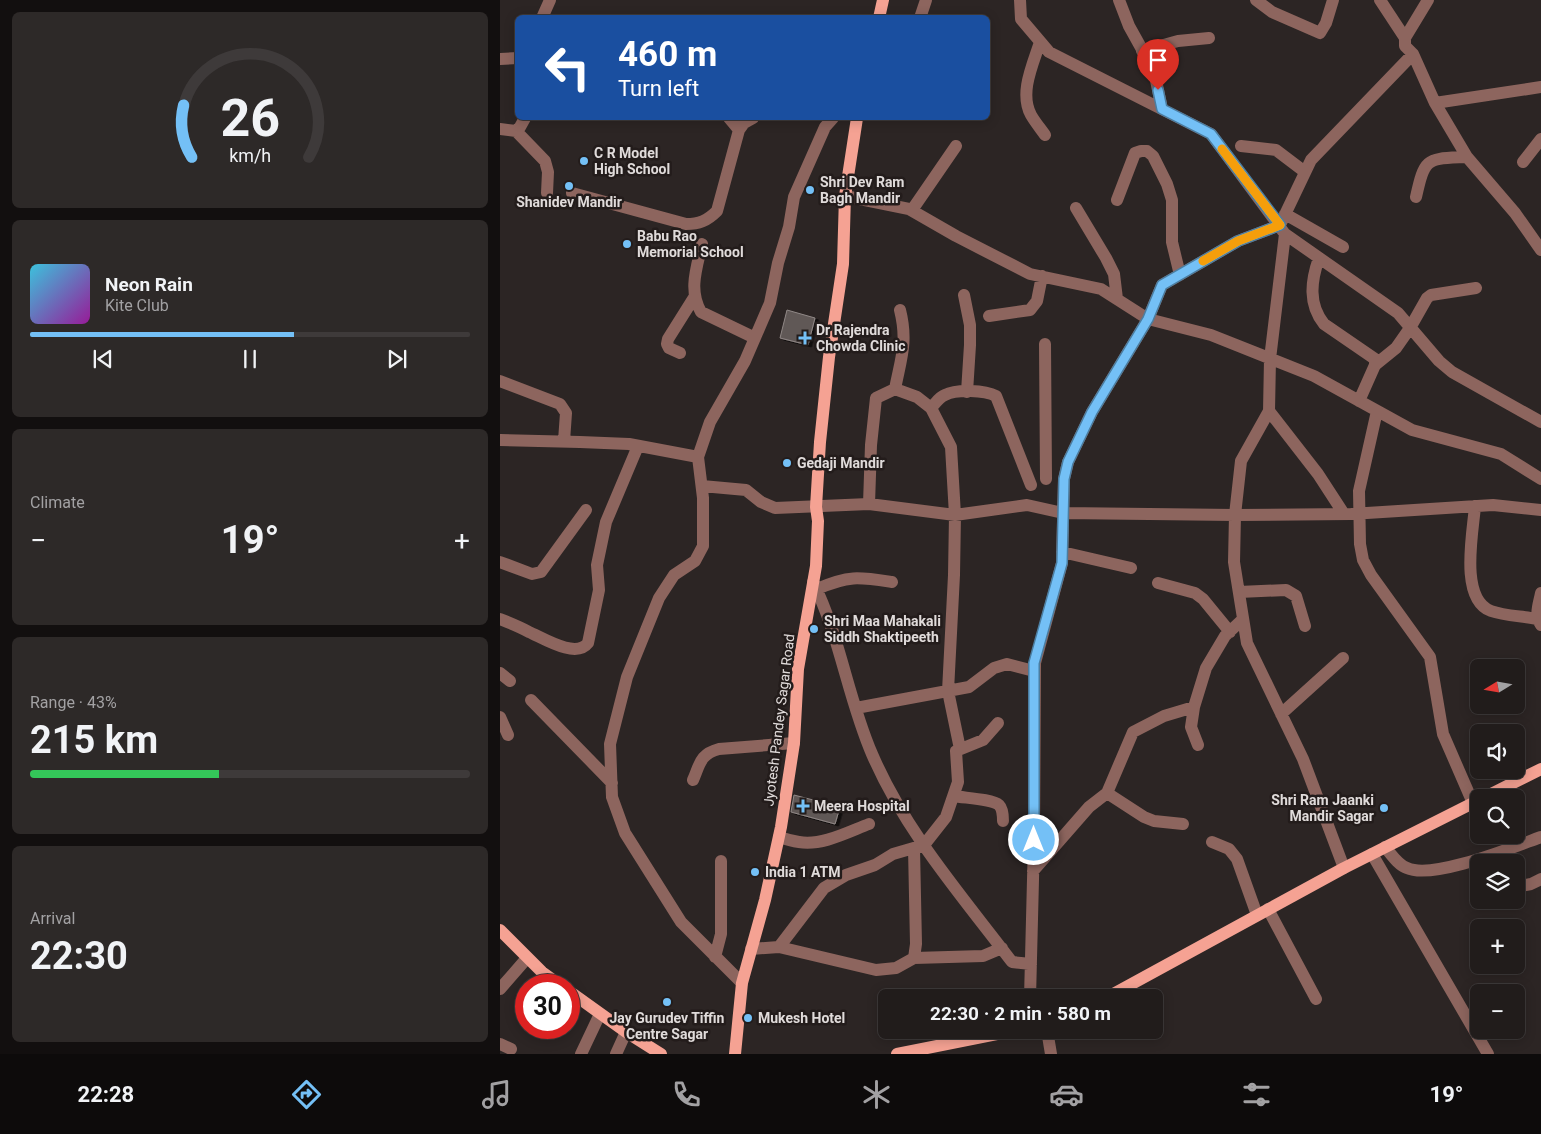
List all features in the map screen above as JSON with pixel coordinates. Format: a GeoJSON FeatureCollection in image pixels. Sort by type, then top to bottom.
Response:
{"type":"FeatureCollection","features":[{"type":"Feature","properties":{"kind":"main road"},"geometry":{"type":"LineString","coordinates":[[879,15],[883,0]]}},
{"type":"Feature","properties":{"kind":"main road","name":"Jyotesh Pandey Sagar Road"},"geometry":{"type":"LineString","coordinates":[[735,1054],[742,983],[779,837],[794,743],[798,669],[815,585],[818,521],[816,507],[823,414],[843,264],[845,196],[857,120]]}},
{"type":"Feature","properties":{"kind":"main road"},"geometry":{"type":"LineString","coordinates":[[1500,789],[1541,769]]}},
{"type":"Feature","properties":{"kind":"main road"},"geometry":{"type":"LineString","coordinates":[[1122,989],[1344,868],[1470,804]]}},
{"type":"Feature","properties":{"kind":"main road"},"geometry":{"type":"LineString","coordinates":[[500,930],[545,974]]}},
{"type":"Feature","properties":{"kind":"main road"},"geometry":{"type":"LineString","coordinates":[[580,999],[661,1054]]}},
{"type":"Feature","properties":{"kind":"main road"},"geometry":{"type":"LineString","coordinates":[[897,1054],[973,1039]]}},
{"type":"Feature","properties":{"kind":"street"},"geometry":{"type":"LineString","coordinates":[[543,15],[550,0]]}},
{"type":"Feature","properties":{"kind":"street"},"geometry":{"type":"LineString","coordinates":[[921,15],[926,0]]}},
{"type":"Feature","properties":{"kind":"street"},"geometry":{"type":"LineString","coordinates":[[1020,0],[1021,19],[1048,52],[1211,134],[1284,224],[1320,258],[1398,313],[1439,361],[1452,372],[1541,422]]}},
{"type":"Feature","properties":{"kind":"street"},"geometry":{"type":"LineString","coordinates":[[1119,0],[1129,26],[1154,71],[1162,109]]}},
{"type":"Feature","properties":{"kind":"street"},"geometry":{"type":"LineString","coordinates":[[1256,0],[1272,12],[1320,32],[1326,23],[1333,0]]}},
{"type":"Feature","properties":{"kind":"street"},"geometry":{"type":"LineString","coordinates":[[1380,0],[1405,38],[1406,46],[1412,54],[1435,103],[1467,157],[1515,213],[1541,250]]}},
{"type":"Feature","properties":{"kind":"street"},"geometry":{"type":"LineString","coordinates":[[1405,38],[1428,0]]}},
{"type":"Feature","properties":{"kind":"street"},"geometry":{"type":"LineString","coordinates":[[1142,51],[1178,42],[1209,38]]}},
{"type":"Feature","properties":{"kind":"street"},"geometry":{"type":"LineString","coordinates":[[1040,42],[1027,84],[1026,98],[1030,114],[1045,135]]}},
{"type":"Feature","properties":{"kind":"street"},"geometry":{"type":"LineString","coordinates":[[1344,868],[1303,759],[1247,643],[1234,562],[1235,515],[1241,461],[1268,411],[1270,359],[1284,224],[1311,160],[1412,54]]}},
{"type":"Feature","properties":{"kind":"street"},"geometry":{"type":"LineString","coordinates":[[500,59],[515,58]]}},
{"type":"Feature","properties":{"kind":"street"},"geometry":{"type":"LineString","coordinates":[[1435,103],[1541,87]]}},
{"type":"Feature","properties":{"kind":"street"},"geometry":{"type":"LineString","coordinates":[[516,131],[524,120]]}},
{"type":"Feature","properties":{"kind":"street"},"geometry":{"type":"LineString","coordinates":[[731,120],[739,130]]}},
{"type":"Feature","properties":{"kind":"street"},"geometry":{"type":"LineString","coordinates":[[572,193],[686,224],[703,222],[717,211],[739,130],[749,120]]}},
{"type":"Feature","properties":{"kind":"street"},"geometry":{"type":"LineString","coordinates":[[742,983],[680,922],[625,833],[612,797],[610,744],[627,677],[659,598],[674,575],[695,561],[703,546],[702,486],[698,457],[710,422],[730,389],[770,303],[778,263],[789,227],[794,198],[825,127],[831,120]]}},
{"type":"Feature","properties":{"kind":"street"},"geometry":{"type":"LineString","coordinates":[[500,129],[516,131],[545,161],[548,172],[547,193]]}},
{"type":"Feature","properties":{"kind":"street"},"geometry":{"type":"LineString","coordinates":[[1523,162],[1541,139]]}},
{"type":"Feature","properties":{"kind":"street"},"geometry":{"type":"LineString","coordinates":[[912,210],[956,146]]}},
{"type":"Feature","properties":{"kind":"street"},"geometry":{"type":"LineString","coordinates":[[1241,146],[1276,150],[1305,172]]}},
{"type":"Feature","properties":{"kind":"street"},"geometry":{"type":"LineString","coordinates":[[1117,200],[1135,153],[1141,150],[1147,151],[1153,156],[1170,192],[1173,219],[1172,242],[1180,274]]}},
{"type":"Feature","properties":{"kind":"street"},"geometry":{"type":"LineString","coordinates":[[1416,197],[1422,172],[1426,165],[1436,158],[1467,157]]}},
{"type":"Feature","properties":{"kind":"street"},"geometry":{"type":"LineString","coordinates":[[845,196],[909,208],[956,236],[1030,274],[1102,288],[1148,319],[1211,335],[1314,376],[1412,430],[1501,454],[1541,479]]}},
{"type":"Feature","properties":{"kind":"street"},"geometry":{"type":"LineString","coordinates":[[1076,208],[1114,274],[1117,298]]}},
{"type":"Feature","properties":{"kind":"street"},"geometry":{"type":"LineString","coordinates":[[1030,989],[1034,663],[1062,563],[1064,479],[1068,462],[1092,412],[1148,319],[1162,285],[1238,241],[1284,224],[1343,247]]}},
{"type":"Feature","properties":{"kind":"street"},"geometry":{"type":"LineString","coordinates":[[702,244],[694,284],[695,296],[701,312],[755,338]]}},
{"type":"Feature","properties":{"kind":"street"},"geometry":{"type":"LineString","coordinates":[[1320,258],[1313,276],[1312,287],[1314,307],[1318,317],[1324,324],[1374,359],[1375,365]]}},
{"type":"Feature","properties":{"kind":"street"},"geometry":{"type":"LineString","coordinates":[[989,316],[1030,310],[1037,301],[1042,276]]}},
{"type":"Feature","properties":{"kind":"street"},"geometry":{"type":"LineString","coordinates":[[1359,401],[1375,365],[1396,348],[1427,298],[1431,295],[1476,288]]}},
{"type":"Feature","properties":{"kind":"street"},"geometry":{"type":"LineString","coordinates":[[964,295],[970,325],[967,392]]}},
{"type":"Feature","properties":{"kind":"street"},"geometry":{"type":"LineString","coordinates":[[680,353],[669,348],[667,344],[668,339],[695,296]]}},
{"type":"Feature","properties":{"kind":"street"},"geometry":{"type":"LineString","coordinates":[[894,389],[905,344],[905,328],[900,310]]}},
{"type":"Feature","properties":{"kind":"street"},"geometry":{"type":"LineString","coordinates":[[1045,344],[1046,479]]}},
{"type":"Feature","properties":{"kind":"street"},"geometry":{"type":"LineString","coordinates":[[500,381],[560,404],[566,413],[564,441]]}},
{"type":"Feature","properties":{"kind":"street"},"geometry":{"type":"LineString","coordinates":[[868,504],[870,445],[876,398],[894,389],[917,397],[931,408],[951,447],[955,515],[948,691],[960,749]]}},
{"type":"Feature","properties":{"kind":"street"},"geometry":{"type":"LineString","coordinates":[[931,408],[943,395],[952,392],[986,392],[996,396],[1031,485],[1027,505]]}},
{"type":"Feature","properties":{"kind":"street"},"geometry":{"type":"LineString","coordinates":[[1268,411],[1318,474],[1344,514]]}},
{"type":"Feature","properties":{"kind":"street"},"geometry":{"type":"LineString","coordinates":[[1377,411],[1359,491],[1360,544],[1363,560],[1371,575],[1430,657],[1443,734],[1472,789]]}},
{"type":"Feature","properties":{"kind":"street"},"geometry":{"type":"LineString","coordinates":[[500,440],[564,441],[638,446],[698,457]]}},
{"type":"Feature","properties":{"kind":"street"},"geometry":{"type":"LineString","coordinates":[[500,619],[562,646],[579,649],[586,646],[599,590],[597,565],[606,522],[638,446]]}},
{"type":"Feature","properties":{"kind":"street"},"geometry":{"type":"LineString","coordinates":[[1031,485],[1038,479],[1064,479]]}},
{"type":"Feature","properties":{"kind":"street"},"geometry":{"type":"LineString","coordinates":[[702,486],[746,490],[761,502],[774,508],[868,504],[955,515],[1027,505],[1063,513],[1235,515],[1344,514],[1493,505],[1541,510]]}},
{"type":"Feature","properties":{"kind":"street"},"geometry":{"type":"LineString","coordinates":[[1475,506],[1470,569],[1474,592],[1480,602],[1492,611],[1539,622],[1537,609],[1541,593]]}},
{"type":"Feature","properties":{"kind":"street"},"geometry":{"type":"LineString","coordinates":[[500,562],[532,574],[541,572],[586,510]]}},
{"type":"Feature","properties":{"kind":"street"},"geometry":{"type":"LineString","coordinates":[[1062,552],[1131,568]]}},
{"type":"Feature","properties":{"kind":"street"},"geometry":{"type":"LineString","coordinates":[[892,582],[864,578],[846,578],[815,585],[822,599],[872,754],[919,847],[1012,962],[1031,964]]}},
{"type":"Feature","properties":{"kind":"street"},"geometry":{"type":"LineString","coordinates":[[1158,582],[1195,593],[1203,599],[1230,632]]}},
{"type":"Feature","properties":{"kind":"street"},"geometry":{"type":"LineString","coordinates":[[1239,592],[1286,590],[1293,593],[1296,596],[1305,626]]}},
{"type":"Feature","properties":{"kind":"street"},"geometry":{"type":"LineString","coordinates":[[1198,745],[1191,727],[1194,708],[1206,668],[1225,636],[1244,619]]}},
{"type":"Feature","properties":{"kind":"street"},"geometry":{"type":"LineString","coordinates":[[1281,714],[1343,658]]}},
{"type":"Feature","properties":{"kind":"street"},"geometry":{"type":"LineString","coordinates":[[856,708],[969,687],[994,668],[1007,664],[1034,670]]}},
{"type":"Feature","properties":{"kind":"street"},"geometry":{"type":"LineString","coordinates":[[531,700],[612,783]]}},
{"type":"Feature","properties":{"kind":"street"},"geometry":{"type":"LineString","coordinates":[[1033,871],[1089,806],[1107,793],[1133,732],[1164,716],[1194,708]]}},
{"type":"Feature","properties":{"kind":"street"},"geometry":{"type":"LineString","coordinates":[[500,717],[508,735]]}},
{"type":"Feature","properties":{"kind":"street"},"geometry":{"type":"LineString","coordinates":[[779,947],[824,888],[846,875],[875,865],[893,854],[919,847],[946,817],[958,782],[956,751],[982,740],[998,722]]}},
{"type":"Feature","properties":{"kind":"street"},"geometry":{"type":"LineString","coordinates":[[693,780],[704,756],[710,752],[719,749],[794,743]]}},
{"type":"Feature","properties":{"kind":"street"},"geometry":{"type":"LineString","coordinates":[[1107,793],[1144,817],[1154,821],[1183,824]]}},
{"type":"Feature","properties":{"kind":"street"},"geometry":{"type":"LineString","coordinates":[[954,796],[992,802],[1001,809],[1004,821]]}},
{"type":"Feature","properties":{"kind":"street"},"geometry":{"type":"LineString","coordinates":[[779,837],[800,843],[816,842],[869,824]]}},
{"type":"Feature","properties":{"kind":"street"},"geometry":{"type":"LineString","coordinates":[[1499,854],[1541,837]]}},
{"type":"Feature","properties":{"kind":"street"},"geometry":{"type":"LineString","coordinates":[[1212,842],[1230,849],[1237,859],[1263,912],[1316,999]]}},
{"type":"Feature","properties":{"kind":"street"},"geometry":{"type":"LineString","coordinates":[[914,958],[919,847]]}},
{"type":"Feature","properties":{"kind":"street"},"geometry":{"type":"LineString","coordinates":[[1385,847],[1401,865],[1408,869],[1440,869],[1470,864]]}},
{"type":"Feature","properties":{"kind":"street"},"geometry":{"type":"LineString","coordinates":[[1372,854],[1488,1054]]}},
{"type":"Feature","properties":{"kind":"street"},"geometry":{"type":"LineString","coordinates":[[716,957],[721,934],[721,861]]}},
{"type":"Feature","properties":{"kind":"street"},"geometry":{"type":"LineString","coordinates":[[1525,885],[1541,879]]}},
{"type":"Feature","properties":{"kind":"street"},"geometry":{"type":"LineString","coordinates":[[751,949],[779,947],[876,970],[896,968],[914,958],[983,956],[1002,948]]}},
{"type":"Feature","properties":{"kind":"street"},"geometry":{"type":"LineString","coordinates":[[500,988],[527,958]]}},
{"type":"Feature","properties":{"kind":"street"},"geometry":{"type":"LineString","coordinates":[[581,1054],[600,1014]]}},
{"type":"Feature","properties":{"kind":"street"},"geometry":{"type":"LineString","coordinates":[[616,1054],[626,1032]]}},
{"type":"Feature","properties":{"kind":"street"},"geometry":{"type":"LineString","coordinates":[[1048,1039],[1051,1054]]}},
{"type":"Feature","properties":{"kind":"building"},"geometry":{"type":"Polygon","coordinates":[[[787,310],[815,318],[808,345],[780,338],[787,310]]]}},
{"type":"Feature","properties":{"kind":"building"},"geometry":{"type":"Polygon","coordinates":[[[794,795],[840,807],[835,824],[791,812],[794,795]]]}},
{"type":"Feature","properties":{"kind":"slow traffic"},"geometry":{"type":"LineString","coordinates":[[1203,261],[1238,241],[1280,225],[1222,149]]}},
{"type":"Feature","properties":{"kind":"place","name":"C R Model High School"},"geometry":{"type":"Point","coordinates":[584,161]}},
{"type":"Feature","properties":{"kind":"place","name":"Shanidev Mandir"},"geometry":{"type":"Point","coordinates":[569,186]}},
{"type":"Feature","properties":{"kind":"place","name":"Shri Dev Ram Bagh Mandir"},"geometry":{"type":"Point","coordinates":[810,190]}},
{"type":"Feature","properties":{"kind":"place","name":"Babu Rao Memorial School"},"geometry":{"type":"Point","coordinates":[627,244]}},
{"type":"Feature","properties":{"kind":"place","name":"Dr Rajendra Chowda Clinic"},"geometry":{"type":"Point","coordinates":[805,338]}},
{"type":"Feature","properties":{"kind":"place","name":"Gedaji Mandir"},"geometry":{"type":"Point","coordinates":[787,463]}},
{"type":"Feature","properties":{"kind":"place","name":"Shri Maa Mahakali Siddh Shaktipeeth"},"geometry":{"type":"Point","coordinates":[814,629]}},
{"type":"Feature","properties":{"kind":"place","name":"Meera Hospital"},"geometry":{"type":"Point","coordinates":[803,806]}},
{"type":"Feature","properties":{"kind":"place","name":"Shri Ram Jaanki Mandir Sagar"},"geometry":{"type":"Point","coordinates":[1384,808]}},
{"type":"Feature","properties":{"kind":"place","name":"India 1 ATM"},"geometry":{"type":"Point","coordinates":[755,872]}},
{"type":"Feature","properties":{"kind":"place","name":"Jay Gurudev Tiffin Centre Sagar"},"geometry":{"type":"Point","coordinates":[667,1002]}},
{"type":"Feature","properties":{"kind":"place","name":"Mukesh Hotel"},"geometry":{"type":"Point","coordinates":[748,1018]}},
{"type":"Feature","properties":{"kind":"route"},"geometry":{"type":"LineString","coordinates":[[1034,840],[1034,663],[1062,563],[1064,479],[1068,462],[1092,412],[1148,319],[1162,285],[1238,241],[1280,225],[1211,134],[1162,109],[1158,90]]}}]}
